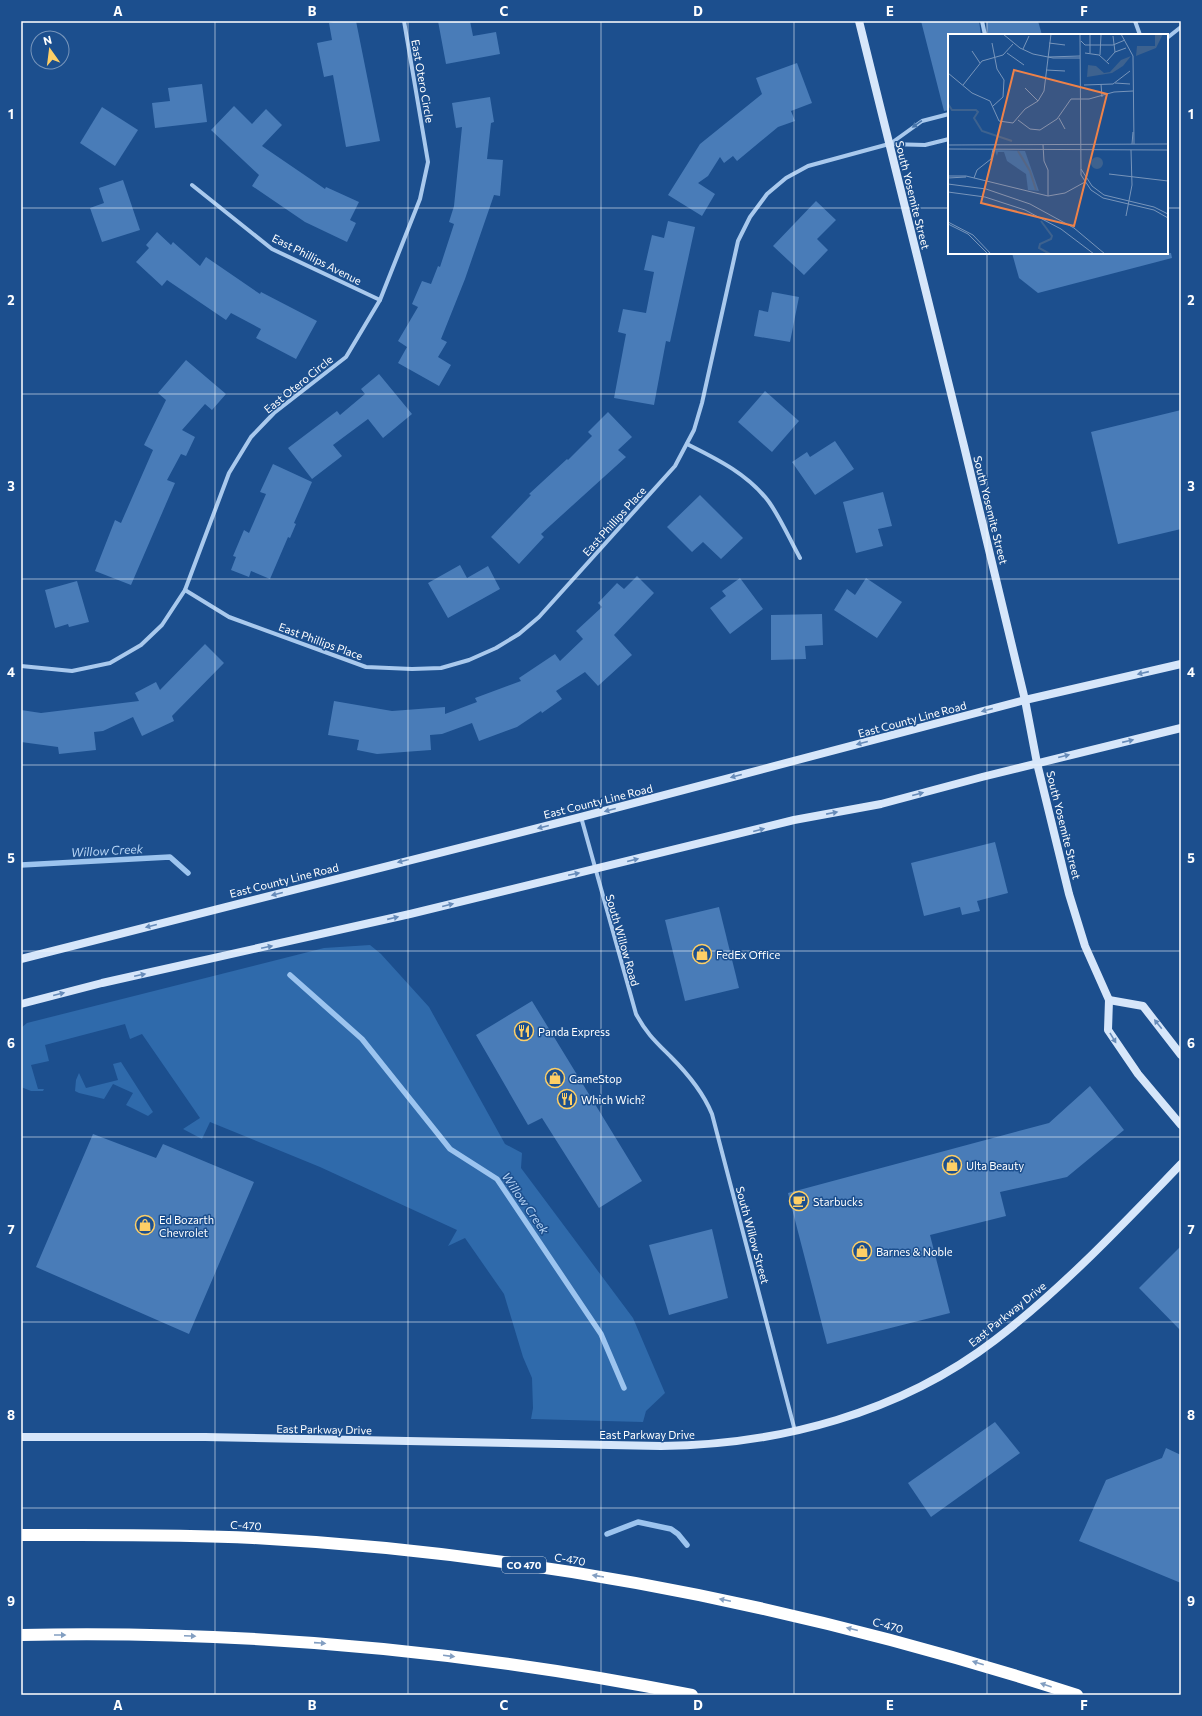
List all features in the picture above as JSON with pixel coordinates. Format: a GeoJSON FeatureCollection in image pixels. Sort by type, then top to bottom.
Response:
{"type":"FeatureCollection","features":[{"type":"Feature","properties":{"kind":"highway","name":"C-470"},"geometry":{"type":"LineString","coordinates":[[21,1535],[148,1535],[252,1538],[455,1556],[572,1572],[695,1594],[850,1629],[953,1656],[1077,1695]]}},
{"type":"Feature","properties":{"kind":"highway"},"geometry":{"type":"LineString","coordinates":[[21,1635],[147,1634],[291,1641],[378,1648],[532,1667],[692,1695]]}},
{"type":"Feature","properties":{"kind":"main road","name":"South Yosemite Street"},"geometry":{"type":"LineString","coordinates":[[859,21],[1025,700],[1037,763],[1069,894],[1094,968],[1109,1000],[1108,1030],[1138,1074],[1181,1125]]}},
{"type":"Feature","properties":{"kind":"main road","name":"East County Line Road"},"geometry":{"type":"LineString","coordinates":[[21,959],[581,817],[1025,700],[1181,664]]}},
{"type":"Feature","properties":{"kind":"main road"},"geometry":{"type":"LineString","coordinates":[[21,1004],[102,983],[388,920],[794,820],[880,804],[1037,763],[1181,728]]}},
{"type":"Feature","properties":{"kind":"main road"},"geometry":{"type":"LineString","coordinates":[[1109,1000],[1144,1006],[1181,1055]]}},
{"type":"Feature","properties":{"kind":"main road","name":"East Parkway Drive"},"geometry":{"type":"LineString","coordinates":[[21,1437],[205,1437],[693,1446],[737,1442],[795,1432],[832,1421],[885,1402],[934,1378],[995,1340],[1044,1300],[1181,1164]]}},
{"type":"Feature","properties":{"kind":"street","name":"East Otero Circle"},"geometry":{"type":"LineString","coordinates":[[21,666],[72,671],[110,663],[141,645],[162,625],[185,590],[229,473],[251,437],[274,413],[346,357],[380,300],[420,199],[428,162],[404,21]]}},
{"type":"Feature","properties":{"kind":"street"},"geometry":{"type":"LineString","coordinates":[[982,21],[986,34]]}},
{"type":"Feature","properties":{"kind":"street"},"geometry":{"type":"LineString","coordinates":[[1135,21],[1140,34]]}},
{"type":"Feature","properties":{"kind":"street"},"geometry":{"type":"LineString","coordinates":[[1168,37],[1181,27]]}},
{"type":"Feature","properties":{"kind":"street","name":"East Phillips Place"},"geometry":{"type":"LineString","coordinates":[[889,144],[922,121],[948,114]]}},
{"type":"Feature","properties":{"kind":"street","name":"East Phillips Place"},"geometry":{"type":"LineString","coordinates":[[185,590],[229,617],[366,668],[412,670],[441,668],[469,660],[496,648],[519,634],[539,617],[665,479],[675,466],[694,430],[702,404],[738,241],[750,217],[767,194],[786,178],[808,166],[889,144],[925,145],[948,139]]}},
{"type":"Feature","properties":{"kind":"street","name":"East Phillips Avenue"},"geometry":{"type":"LineString","coordinates":[[192,185],[272,249],[380,300]]}},
{"type":"Feature","properties":{"kind":"street"},"geometry":{"type":"LineString","coordinates":[[686,444],[725,463],[756,487],[769,502],[800,558]]}},
{"type":"Feature","properties":{"kind":"street","name":"South Willow Road"},"geometry":{"type":"LineString","coordinates":[[581,817],[636,1014],[647,1034],[670,1055]]}},
{"type":"Feature","properties":{"kind":"street","name":"South Willow Street"},"geometry":{"type":"LineString","coordinates":[[670,1055],[700,1089],[712,1114],[795,1432]]}},
{"type":"Feature","properties":{"kind":"shaded area"},"geometry":{"type":"Polygon","coordinates":[[[370,945],[381,954],[429,1007],[505,1144],[522,1153],[521,1168],[633,1318],[665,1393],[646,1411],[643,1422],[531,1419],[533,1408],[532,1378],[523,1357],[504,1294],[465,1238],[448,1246],[457,1230],[320,1167],[210,1122],[202,1139],[183,1129],[200,1118],[142,1034],[130,1039],[125,1024],[45,1045],[49,1061],[31,1065],[38,1089],[44,1089],[43,1091],[31,1091],[21,1087],[21,1028],[27,1023],[324,948],[370,945]]]}},
{"type":"Feature","properties":{"kind":"shaded area"},"geometry":{"type":"Polygon","coordinates":[[[121,1062],[153,1112],[148,1116],[126,1105],[133,1093],[113,1084],[104,1099],[75,1091],[76,1080],[79,1073],[86,1088],[118,1080],[113,1064],[121,1062]]]}},
{"type":"Feature","properties":{"kind":"building"},"geometry":{"type":"Polygon","coordinates":[[[337,21],[356,21],[380,141],[346,147],[333,75],[324,77],[317,43],[332,40],[329,23],[337,21]]]}},
{"type":"Feature","properties":{"kind":"building"},"geometry":{"type":"Polygon","coordinates":[[[438,21],[470,21],[473,36],[496,32],[500,54],[446,64],[438,21]]]}},
{"type":"Feature","properties":{"kind":"building"},"geometry":{"type":"Polygon","coordinates":[[[921,21],[979,21],[981,34],[948,34],[948,110],[944,111],[921,21]]]}},
{"type":"Feature","properties":{"kind":"building"},"geometry":{"type":"Polygon","coordinates":[[[986,21],[1038,21],[1042,34],[988,34],[986,21]]]}},
{"type":"Feature","properties":{"kind":"building"},"geometry":{"type":"Polygon","coordinates":[[[797,63],[812,103],[791,111],[795,121],[778,127],[737,161],[733,156],[724,163],[720,157],[708,176],[698,183],[715,194],[702,216],[668,195],[700,144],[762,94],[756,78],[797,63]]]}},
{"type":"Feature","properties":{"kind":"building"},"geometry":{"type":"Polygon","coordinates":[[[202,84],[207,122],[155,128],[152,103],[170,101],[168,88],[202,84]]]}},
{"type":"Feature","properties":{"kind":"building"},"geometry":{"type":"Polygon","coordinates":[[[490,97],[494,122],[491,123],[487,159],[503,160],[500,196],[494,195],[465,279],[441,339],[447,342],[438,357],[451,365],[439,386],[398,363],[407,347],[398,341],[418,307],[412,304],[422,281],[431,284],[438,266],[440,267],[454,224],[449,222],[454,206],[462,127],[456,128],[452,103],[490,97]]]}},
{"type":"Feature","properties":{"kind":"building"},"geometry":{"type":"Polygon","coordinates":[[[234,106],[252,124],[266,109],[282,125],[262,146],[325,189],[326,187],[359,202],[350,220],[356,223],[347,242],[305,222],[252,186],[259,175],[211,130],[234,106]]]}},
{"type":"Feature","properties":{"kind":"building"},"geometry":{"type":"Polygon","coordinates":[[[102,107],[138,130],[115,166],[80,143],[102,107]]]}},
{"type":"Feature","properties":{"kind":"building"},"geometry":{"type":"Polygon","coordinates":[[[123,180],[140,230],[102,242],[90,208],[104,203],[99,188],[123,180]]]}},
{"type":"Feature","properties":{"kind":"building"},"geometry":{"type":"Polygon","coordinates":[[[816,201],[836,220],[817,239],[828,250],[804,275],[773,246],[816,201]]]}},
{"type":"Feature","properties":{"kind":"building"},"geometry":{"type":"Polygon","coordinates":[[[668,221],[695,227],[670,342],[666,341],[654,405],[614,398],[626,334],[618,332],[623,309],[646,313],[654,272],[644,270],[652,235],[664,238],[668,221]]]}},
{"type":"Feature","properties":{"kind":"building"},"geometry":{"type":"Polygon","coordinates":[[[157,232],[171,245],[173,242],[200,266],[206,257],[260,294],[261,292],[317,321],[296,359],[256,338],[261,329],[231,313],[226,320],[167,280],[162,286],[136,262],[149,248],[146,245],[157,232]]]}},
{"type":"Feature","properties":{"kind":"building"},"geometry":{"type":"Polygon","coordinates":[[[1171,253],[1172,258],[1038,293],[1019,278],[1012,254],[1171,253]]]}},
{"type":"Feature","properties":{"kind":"building"},"geometry":{"type":"Polygon","coordinates":[[[772,292],[799,297],[790,342],[754,336],[759,310],[768,312],[772,292]]]}},
{"type":"Feature","properties":{"kind":"building"},"geometry":{"type":"Polygon","coordinates":[[[186,360],[226,394],[212,410],[205,404],[182,430],[195,437],[186,456],[181,454],[167,480],[175,483],[131,585],[95,571],[115,520],[121,523],[153,450],[144,445],[166,400],[158,393],[186,360]]]}},
{"type":"Feature","properties":{"kind":"building"},"geometry":{"type":"Polygon","coordinates":[[[379,374],[412,414],[383,438],[368,419],[333,445],[342,456],[312,479],[288,448],[337,411],[340,415],[365,394],[361,389],[379,374]]]}},
{"type":"Feature","properties":{"kind":"building"},"geometry":{"type":"Polygon","coordinates":[[[765,391],[799,421],[772,452],[738,422],[765,391]]]}},
{"type":"Feature","properties":{"kind":"building"},"geometry":{"type":"Polygon","coordinates":[[[1181,410],[1181,529],[1118,544],[1091,432],[1181,410]]]}},
{"type":"Feature","properties":{"kind":"building"},"geometry":{"type":"Polygon","coordinates":[[[608,412],[632,437],[618,450],[626,457],[541,534],[544,537],[519,564],[491,537],[531,495],[529,494],[567,459],[568,460],[592,436],[588,432],[608,412]]]}},
{"type":"Feature","properties":{"kind":"building"},"geometry":{"type":"Polygon","coordinates":[[[835,441],[854,469],[815,495],[792,462],[807,452],[810,457],[835,441]]]}},
{"type":"Feature","properties":{"kind":"building"},"geometry":{"type":"Polygon","coordinates":[[[273,464],[312,482],[294,523],[296,524],[290,538],[288,537],[270,579],[251,571],[249,577],[231,570],[236,557],[233,556],[244,530],[249,533],[266,494],[260,492],[273,464]]]}},
{"type":"Feature","properties":{"kind":"building"},"geometry":{"type":"Polygon","coordinates":[[[883,492],[892,526],[878,529],[883,546],[856,553],[843,502],[883,492]]]}},
{"type":"Feature","properties":{"kind":"building"},"geometry":{"type":"Polygon","coordinates":[[[700,495],[743,538],[721,559],[703,542],[692,552],[667,527],[700,495]]]}},
{"type":"Feature","properties":{"kind":"building"},"geometry":{"type":"Polygon","coordinates":[[[460,565],[467,578],[488,566],[500,589],[448,618],[428,583],[460,565]]]}},
{"type":"Feature","properties":{"kind":"building"},"geometry":{"type":"Polygon","coordinates":[[[637,576],[654,593],[614,635],[632,655],[598,686],[585,672],[556,691],[562,699],[542,713],[541,711],[517,727],[479,741],[472,723],[442,734],[430,735],[431,750],[377,754],[357,750],[359,740],[328,735],[334,701],[392,711],[445,707],[445,714],[477,702],[475,698],[521,681],[519,678],[555,654],[560,661],[583,639],[576,631],[602,607],[598,603],[617,583],[624,589],[637,576]]]}},
{"type":"Feature","properties":{"kind":"building"},"geometry":{"type":"Polygon","coordinates":[[[740,578],[763,609],[730,634],[710,608],[726,596],[722,591],[740,578]]]}},
{"type":"Feature","properties":{"kind":"building"},"geometry":{"type":"Polygon","coordinates":[[[866,578],[902,602],[877,638],[834,610],[847,589],[855,595],[866,578]]]}},
{"type":"Feature","properties":{"kind":"building"},"geometry":{"type":"Polygon","coordinates":[[[77,581],[89,622],[69,627],[68,624],[55,628],[45,590],[77,581]]]}},
{"type":"Feature","properties":{"kind":"building"},"geometry":{"type":"Polygon","coordinates":[[[822,614],[823,645],[805,646],[806,659],[771,660],[771,615],[822,614]]]}},
{"type":"Feature","properties":{"kind":"building"},"geometry":{"type":"Polygon","coordinates":[[[205,644],[224,663],[172,716],[174,721],[142,736],[133,717],[103,731],[94,732],[96,750],[59,754],[58,747],[21,742],[21,710],[41,713],[139,701],[135,693],[156,682],[160,690],[205,644]]]}},
{"type":"Feature","properties":{"kind":"building"},"geometry":{"type":"Polygon","coordinates":[[[995,842],[1008,893],[977,901],[980,911],[962,915],[960,907],[924,916],[911,863],[995,842]]]}},
{"type":"Feature","properties":{"kind":"building","name":"FedEx Office"},"geometry":{"type":"Polygon","coordinates":[[[719,907],[739,988],[685,1001],[665,920],[719,907]]]}},
{"type":"Feature","properties":{"kind":"building"},"geometry":{"type":"Polygon","coordinates":[[[532,1001],[642,1181],[599,1208],[542,1118],[528,1125],[476,1035],[532,1001]]]}},
{"type":"Feature","properties":{"kind":"building"},"geometry":{"type":"Polygon","coordinates":[[[1090,1086],[1124,1130],[1067,1177],[1000,1192],[1006,1216],[930,1235],[950,1313],[827,1344],[788,1193],[1049,1123],[1090,1086]]]}},
{"type":"Feature","properties":{"kind":"building","name":"Ed Bozarth Chevrolet"},"geometry":{"type":"Polygon","coordinates":[[[93,1134],[156,1158],[163,1144],[254,1182],[189,1334],[36,1267],[93,1134]]]}},
{"type":"Feature","properties":{"kind":"building"},"geometry":{"type":"Polygon","coordinates":[[[712,1229],[728,1298],[669,1315],[649,1245],[712,1229]]]}},
{"type":"Feature","properties":{"kind":"building"},"geometry":{"type":"Polygon","coordinates":[[[1181,1246],[1181,1331],[1139,1288],[1181,1246]]]}},
{"type":"Feature","properties":{"kind":"building"},"geometry":{"type":"Polygon","coordinates":[[[995,1422],[1020,1453],[931,1517],[908,1483],[995,1422]]]}},
{"type":"Feature","properties":{"kind":"building"},"geometry":{"type":"Polygon","coordinates":[[[1166,1448],[1181,1455],[1181,1583],[1079,1541],[1106,1480],[1162,1458],[1166,1448]]]}},
{"type":"Feature","properties":{"kind":"waterway","name":"Willow Creek"},"geometry":{"type":"LineString","coordinates":[[21,865],[170,857],[188,873]]}},
{"type":"Feature","properties":{"kind":"waterway","name":"Willow Creek"},"geometry":{"type":"LineString","coordinates":[[290,975],[362,1039],[450,1149],[497,1179],[601,1334],[624,1388]]}},
{"type":"Feature","properties":{"kind":"waterway"},"geometry":{"type":"LineString","coordinates":[[607,1534],[638,1522],[671,1529],[678,1534],[687,1545]]}},
{"type":"Feature","properties":{"kind":"place","name":"FedEx Office"},"geometry":{"type":"Point","coordinates":[702,954]}},
{"type":"Feature","properties":{"kind":"place","name":"Panda Express"},"geometry":{"type":"Point","coordinates":[524,1031]}},
{"type":"Feature","properties":{"kind":"place","name":"GameStop"},"geometry":{"type":"Point","coordinates":[555,1078]}},
{"type":"Feature","properties":{"kind":"place","name":"Which Wich?"},"geometry":{"type":"Point","coordinates":[567,1099]}},
{"type":"Feature","properties":{"kind":"place","name":"Ulta Beauty"},"geometry":{"type":"Point","coordinates":[952,1165]}},
{"type":"Feature","properties":{"kind":"place","name":"Starbucks"},"geometry":{"type":"Point","coordinates":[799,1201]}},
{"type":"Feature","properties":{"kind":"place","name":"Ed Bozarth Chevrolet"},"geometry":{"type":"Point","coordinates":[145,1225]}},
{"type":"Feature","properties":{"kind":"place","name":"Barnes & Noble"},"geometry":{"type":"Point","coordinates":[862,1251]}}]}
